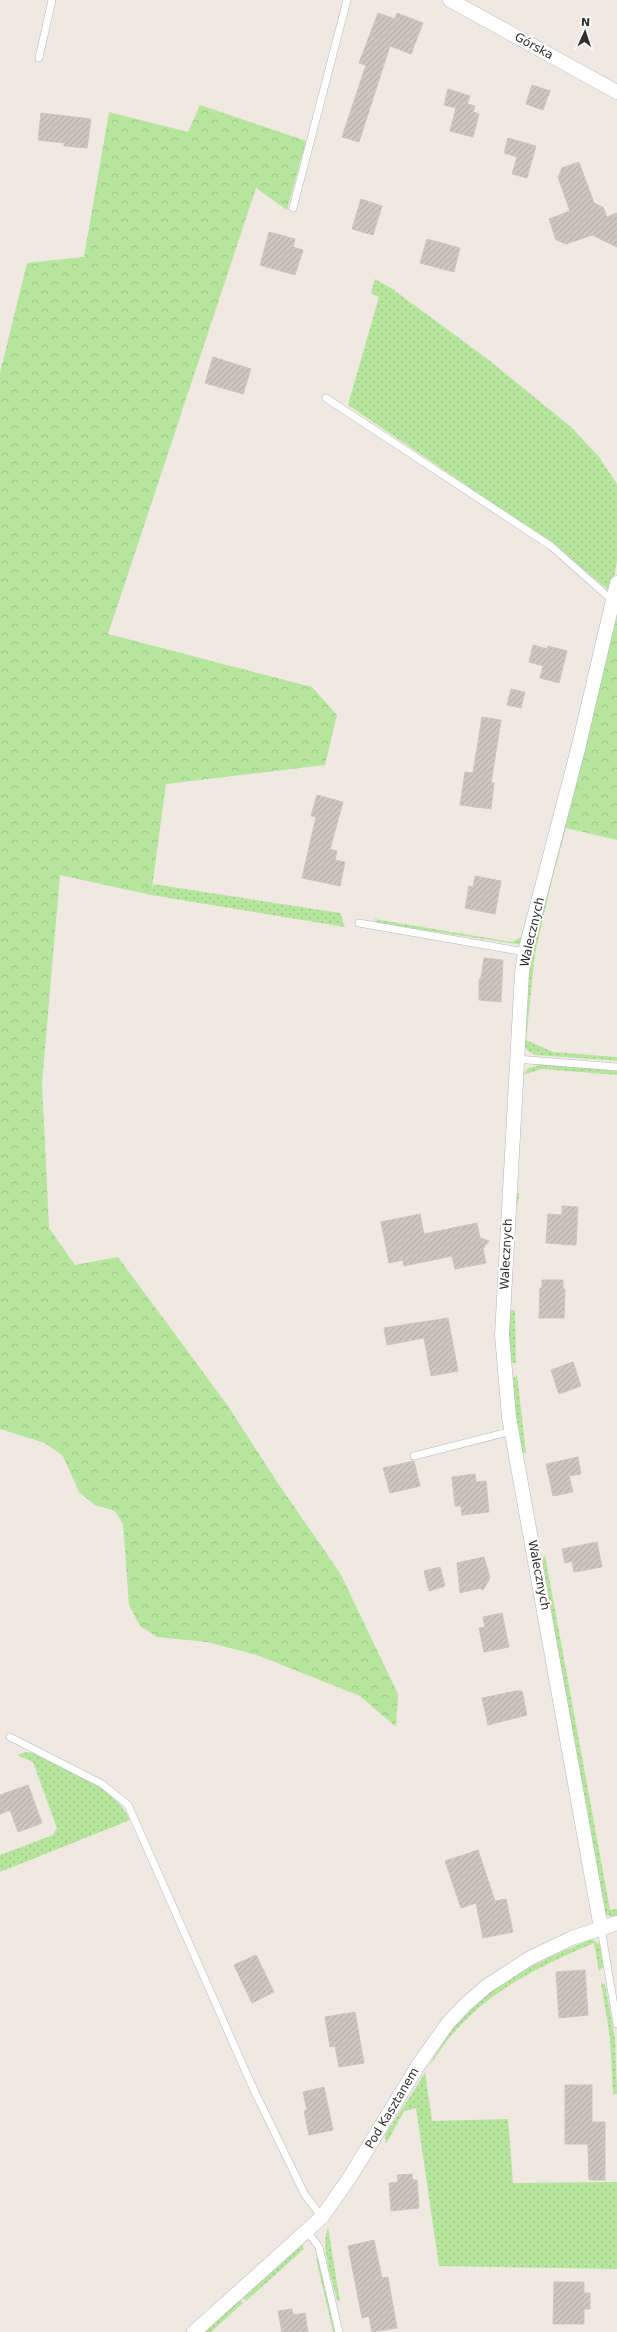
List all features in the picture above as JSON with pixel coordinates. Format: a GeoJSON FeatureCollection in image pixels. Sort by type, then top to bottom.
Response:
{"type":"FeatureCollection","features":[{"type":"Feature","properties":{"kind":"street","name":"Górska"},"geometry":{"type":"LineString","coordinates":[[450,0],[617,92]]}},
{"type":"Feature","properties":{"kind":"street","name":"Walecznych"},"geometry":{"type":"LineString","coordinates":[[601,1928],[512,1432],[504,1377],[502,1335],[516,1059],[525,952],[578,749],[617,583]]}},
{"type":"Feature","properties":{"kind":"street","name":"Pod Kasztanem"},"geometry":{"type":"LineString","coordinates":[[194,2332],[322,2217],[350,2178],[419,2064],[448,2023],[465,2005],[492,1983],[530,1958],[572,1938],[617,1923]]}},
{"type":"Feature","properties":{"kind":"lane"},"geometry":{"type":"LineString","coordinates":[[39,58],[52,0]]}},
{"type":"Feature","properties":{"kind":"lane"},"geometry":{"type":"LineString","coordinates":[[294,208],[347,0]]}},
{"type":"Feature","properties":{"kind":"lane"},"geometry":{"type":"LineString","coordinates":[[326,398],[551,546],[613,601]]}},
{"type":"Feature","properties":{"kind":"lane"},"geometry":{"type":"LineString","coordinates":[[359,923],[525,952]]}},
{"type":"Feature","properties":{"kind":"lane"},"geometry":{"type":"LineString","coordinates":[[516,1059],[617,1067]]}},
{"type":"Feature","properties":{"kind":"lane"},"geometry":{"type":"LineString","coordinates":[[414,1456],[512,1432]]}},
{"type":"Feature","properties":{"kind":"lane"},"geometry":{"type":"LineString","coordinates":[[10,1737],[102,1784],[128,1805],[254,2088],[305,2195],[322,2217]]}},
{"type":"Feature","properties":{"kind":"lane"},"geometry":{"type":"LineString","coordinates":[[601,1928],[617,2024]]}},
{"type":"Feature","properties":{"kind":"lane"},"geometry":{"type":"LineString","coordinates":[[307,2231],[319,2247],[339,2332]]}},
{"type":"Feature","properties":{"kind":"green space"},"geometry":{"type":"Polygon","coordinates":[[[200,105],[306,141],[287,210],[256,188],[108,634],[312,687],[337,715],[325,765],[166,784],[151,895],[60,875],[42,1083],[49,1228],[75,1265],[118,1257],[228,1406],[277,1482],[340,1573],[398,1694],[396,1727],[360,1696],[257,1655],[207,1642],[157,1637],[140,1626],[129,1605],[123,1524],[115,1511],[95,1505],[79,1492],[63,1456],[45,1443],[0,1429],[0,373],[27,263],[84,257],[109,112],[188,132],[200,105]]]}},
{"type":"Feature","properties":{"kind":"green space"},"geometry":{"type":"Polygon","coordinates":[[[375,279],[391,288],[490,361],[571,427],[599,457],[617,484],[617,561],[611,592],[553,544],[348,405],[379,297],[371,293],[375,279]]]}},
{"type":"Feature","properties":{"kind":"green space"},"geometry":{"type":"Polygon","coordinates":[[[617,617],[617,840],[562,827],[617,617]]]}},
{"type":"Feature","properties":{"kind":"green space"},"geometry":{"type":"Polygon","coordinates":[[[562,827],[566,828],[535,953],[526,1040],[553,1052],[617,1057],[617,1061],[538,1055],[527,1050],[522,1039],[531,953],[562,827]]]}},
{"type":"Feature","properties":{"kind":"green space"},"geometry":{"type":"Polygon","coordinates":[[[153,884],[340,913],[345,927],[151,895],[153,884]]]}},
{"type":"Feature","properties":{"kind":"green space"},"geometry":{"type":"Polygon","coordinates":[[[529,909],[531,914],[521,943],[516,944],[378,923],[374,919],[511,942],[521,937],[529,909]]]}},
{"type":"Feature","properties":{"kind":"green space"},"geometry":{"type":"Polygon","coordinates":[[[545,1064],[617,1071],[617,1075],[542,1069],[523,1075],[528,1068],[545,1064]]]}},
{"type":"Feature","properties":{"kind":"green space"},"geometry":{"type":"Polygon","coordinates":[[[523,1075],[516,1193],[519,1193],[518,1204],[515,1204],[523,1075]]]}},
{"type":"Feature","properties":{"kind":"green space"},"geometry":{"type":"Polygon","coordinates":[[[509,1310],[515,1310],[516,1363],[509,1362],[509,1310]]]}},
{"type":"Feature","properties":{"kind":"green space"},"geometry":{"type":"Polygon","coordinates":[[[517,1375],[526,1453],[521,1453],[511,1380],[517,1375]]]}},
{"type":"Feature","properties":{"kind":"green space"},"geometry":{"type":"Polygon","coordinates":[[[545,1555],[610,1910],[617,1909],[617,1916],[611,1917],[604,1913],[542,1558],[545,1555]]]}},
{"type":"Feature","properties":{"kind":"green space"},"geometry":{"type":"Polygon","coordinates":[[[26,1752],[35,1753],[75,1772],[101,1787],[122,1807],[130,1820],[0,1872],[0,1855],[53,1835],[57,1828],[33,1762],[17,1755],[26,1752]]]}},
{"type":"Feature","properties":{"kind":"green space"},"geometry":{"type":"Polygon","coordinates":[[[592,1939],[600,1945],[603,1967],[599,1971],[594,1943],[538,1969],[502,1990],[470,2015],[448,2040],[427,2070],[434,2056],[459,2021],[478,2001],[493,1990],[541,1961],[575,1946],[592,1939]]]}},
{"type":"Feature","properties":{"kind":"green space"},"geometry":{"type":"Polygon","coordinates":[[[601,1983],[605,1984],[615,2039],[617,2094],[613,2094],[610,2037],[601,1983]]]}},
{"type":"Feature","properties":{"kind":"green space"},"geometry":{"type":"Polygon","coordinates":[[[425,2073],[432,2121],[508,2119],[513,2183],[617,2182],[617,2269],[439,2266],[416,2108],[404,2111],[386,2144],[385,2135],[425,2073]]]}},
{"type":"Feature","properties":{"kind":"green space"},"geometry":{"type":"Polygon","coordinates":[[[328,2227],[340,2302],[337,2300],[326,2253],[325,2244],[328,2227]]]}},
{"type":"Feature","properties":{"kind":"green space"},"geometry":{"type":"Polygon","coordinates":[[[302,2245],[304,2249],[246,2301],[243,2298],[302,2245]]]}},
{"type":"Feature","properties":{"kind":"green space"},"geometry":{"type":"Polygon","coordinates":[[[316,2258],[319,2260],[335,2332],[333,2332],[316,2258]]]}},
{"type":"Feature","properties":{"kind":"green space"},"geometry":{"type":"Polygon","coordinates":[[[240,2300],[243,2303],[211,2332],[205,2332],[240,2300]]]}},
{"type":"Feature","properties":{"kind":"building"},"geometry":{"type":"Polygon","coordinates":[[[378,13],[395,19],[397,13],[423,23],[411,54],[390,46],[359,142],[342,137],[366,65],[359,63],[378,13]]]}},
{"type":"Feature","properties":{"kind":"building"},"geometry":{"type":"Polygon","coordinates":[[[532,85],[550,91],[543,110],[526,104],[532,85]]]}},
{"type":"Feature","properties":{"kind":"building"},"geometry":{"type":"Polygon","coordinates":[[[448,89],[470,96],[467,104],[475,106],[473,112],[479,114],[473,137],[450,131],[456,108],[444,105],[448,89]]]}},
{"type":"Feature","properties":{"kind":"building"},"geometry":{"type":"Polygon","coordinates":[[[41,113],[91,119],[87,148],[64,146],[64,143],[38,140],[41,113]]]}},
{"type":"Feature","properties":{"kind":"building"},"geometry":{"type":"Polygon","coordinates":[[[508,138],[536,146],[527,178],[512,174],[517,157],[504,153],[508,138]]]}},
{"type":"Feature","properties":{"kind":"building"},"geometry":{"type":"Polygon","coordinates":[[[579,162],[594,203],[603,207],[607,217],[617,213],[617,247],[592,235],[566,244],[556,240],[549,219],[570,211],[558,177],[562,168],[579,162]]]}},
{"type":"Feature","properties":{"kind":"building"},"geometry":{"type":"Polygon","coordinates":[[[361,199],[382,206],[373,235],[352,229],[361,199]]]}},
{"type":"Feature","properties":{"kind":"building"},"geometry":{"type":"Polygon","coordinates":[[[269,232],[295,239],[293,247],[303,250],[295,275],[260,265],[269,232]]]}},
{"type":"Feature","properties":{"kind":"building"},"geometry":{"type":"Polygon","coordinates":[[[427,239],[460,248],[454,272],[420,263],[427,239]]]}},
{"type":"Feature","properties":{"kind":"building"},"geometry":{"type":"Polygon","coordinates":[[[213,357],[251,369],[243,394],[205,383],[213,357]]]}},
{"type":"Feature","properties":{"kind":"building"},"geometry":{"type":"Polygon","coordinates":[[[533,645],[547,649],[548,646],[567,651],[559,683],[540,678],[543,666],[529,662],[533,645]]]}},
{"type":"Feature","properties":{"kind":"building"},"geometry":{"type":"Polygon","coordinates":[[[511,689],[525,692],[521,708],[507,705],[511,689]]]}},
{"type":"Feature","properties":{"kind":"building"},"geometry":{"type":"Polygon","coordinates":[[[482,717],[501,720],[491,783],[494,783],[491,809],[460,805],[465,772],[473,773],[482,717]]]}},
{"type":"Feature","properties":{"kind":"building"},"geometry":{"type":"Polygon","coordinates":[[[317,795],[343,802],[330,849],[337,851],[335,860],[345,862],[340,886],[302,878],[316,817],[311,816],[317,795]]]}},
{"type":"Feature","properties":{"kind":"building"},"geometry":{"type":"Polygon","coordinates":[[[475,876],[501,881],[495,914],[465,908],[469,886],[473,887],[475,876]]]}},
{"type":"Feature","properties":{"kind":"building"},"geometry":{"type":"Polygon","coordinates":[[[484,958],[503,960],[501,1002],[479,1000],[479,980],[481,978],[484,958]]]}},
{"type":"Feature","properties":{"kind":"building"},"geometry":{"type":"Polygon","coordinates":[[[562,1206],[578,1207],[576,1245],[546,1243],[548,1214],[562,1215],[562,1206]]]}},
{"type":"Feature","properties":{"kind":"building"},"geometry":{"type":"Polygon","coordinates":[[[420,1214],[424,1234],[477,1223],[480,1238],[489,1241],[483,1249],[486,1263],[455,1269],[452,1256],[404,1266],[403,1260],[389,1263],[381,1222],[420,1214]]]}},
{"type":"Feature","properties":{"kind":"building"},"geometry":{"type":"Polygon","coordinates":[[[542,1280],[563,1280],[563,1289],[565,1289],[564,1318],[539,1318],[540,1288],[542,1288],[542,1280]]]}},
{"type":"Feature","properties":{"kind":"building"},"geometry":{"type":"Polygon","coordinates":[[[448,1318],[458,1371],[431,1376],[424,1338],[387,1345],[384,1328],[448,1318]]]}},
{"type":"Feature","properties":{"kind":"building"},"geometry":{"type":"Polygon","coordinates":[[[573,1362],[581,1386],[559,1394],[551,1370],[573,1362]]]}},
{"type":"Feature","properties":{"kind":"building"},"geometry":{"type":"Polygon","coordinates":[[[578,1457],[581,1474],[569,1476],[573,1492],[553,1496],[546,1464],[578,1457]]]}},
{"type":"Feature","properties":{"kind":"building"},"geometry":{"type":"Polygon","coordinates":[[[414,1461],[420,1486],[390,1493],[383,1468],[414,1461]]]}},
{"type":"Feature","properties":{"kind":"building"},"geometry":{"type":"Polygon","coordinates":[[[475,1474],[476,1482],[486,1481],[489,1512],[462,1515],[461,1506],[455,1506],[452,1477],[475,1474]]]}},
{"type":"Feature","properties":{"kind":"building"},"geometry":{"type":"Polygon","coordinates":[[[597,1542],[602,1567],[574,1572],[572,1561],[565,1563],[562,1549],[597,1542]]]}},
{"type":"Feature","properties":{"kind":"building"},"geometry":{"type":"Polygon","coordinates":[[[484,1557],[490,1578],[483,1590],[480,1588],[460,1593],[457,1563],[484,1557]]]}},
{"type":"Feature","properties":{"kind":"building"},"geometry":{"type":"Polygon","coordinates":[[[440,1567],[445,1586],[429,1591],[424,1571],[440,1567]]]}},
{"type":"Feature","properties":{"kind":"building"},"geometry":{"type":"Polygon","coordinates":[[[502,1613],[509,1647],[484,1652],[479,1628],[485,1627],[483,1617],[502,1613]]]}},
{"type":"Feature","properties":{"kind":"building"},"geometry":{"type":"Polygon","coordinates":[[[522,1691],[527,1715],[488,1725],[482,1698],[522,1691]]]}},
{"type":"Feature","properties":{"kind":"building"},"geometry":{"type":"Polygon","coordinates":[[[28,1785],[42,1823],[18,1832],[10,1810],[0,1814],[0,1795],[28,1785]]]}},
{"type":"Feature","properties":{"kind":"building"},"geometry":{"type":"Polygon","coordinates":[[[478,1850],[495,1901],[506,1899],[513,1932],[483,1938],[476,1903],[461,1908],[445,1861],[478,1850]]]}},
{"type":"Feature","properties":{"kind":"building"},"geometry":{"type":"Polygon","coordinates":[[[256,1955],[274,1992],[252,2003],[234,1965],[256,1955]]]}},
{"type":"Feature","properties":{"kind":"building"},"geometry":{"type":"Polygon","coordinates":[[[585,1970],[588,2015],[559,2018],[556,1972],[585,1970]]]}},
{"type":"Feature","properties":{"kind":"building"},"geometry":{"type":"Polygon","coordinates":[[[355,2012],[364,2063],[339,2067],[335,2046],[330,2047],[325,2017],[355,2012]]]}},
{"type":"Feature","properties":{"kind":"building"},"geometry":{"type":"Polygon","coordinates":[[[565,2085],[592,2085],[592,2122],[605,2122],[605,2180],[589,2180],[588,2144],[565,2144],[565,2085]]]}},
{"type":"Feature","properties":{"kind":"building"},"geometry":{"type":"Polygon","coordinates":[[[324,2087],[333,2130],[309,2135],[304,2111],[307,2110],[303,2092],[324,2087]]]}},
{"type":"Feature","properties":{"kind":"building"},"geometry":{"type":"Polygon","coordinates":[[[412,2174],[413,2180],[417,2180],[419,2208],[391,2211],[389,2183],[398,2182],[397,2175],[412,2174]]]}},
{"type":"Feature","properties":{"kind":"building"},"geometry":{"type":"Polygon","coordinates":[[[374,2240],[382,2278],[388,2277],[397,2328],[372,2332],[369,2316],[362,2318],[348,2246],[374,2240]]]}},
{"type":"Feature","properties":{"kind":"building"},"geometry":{"type":"Polygon","coordinates":[[[554,2282],[584,2282],[584,2293],[590,2293],[590,2309],[584,2309],[584,2324],[553,2324],[554,2282]]]}},
{"type":"Feature","properties":{"kind":"building"},"geometry":{"type":"Polygon","coordinates":[[[292,2309],[293,2315],[305,2313],[308,2332],[282,2332],[278,2311],[292,2309]]]}}]}
